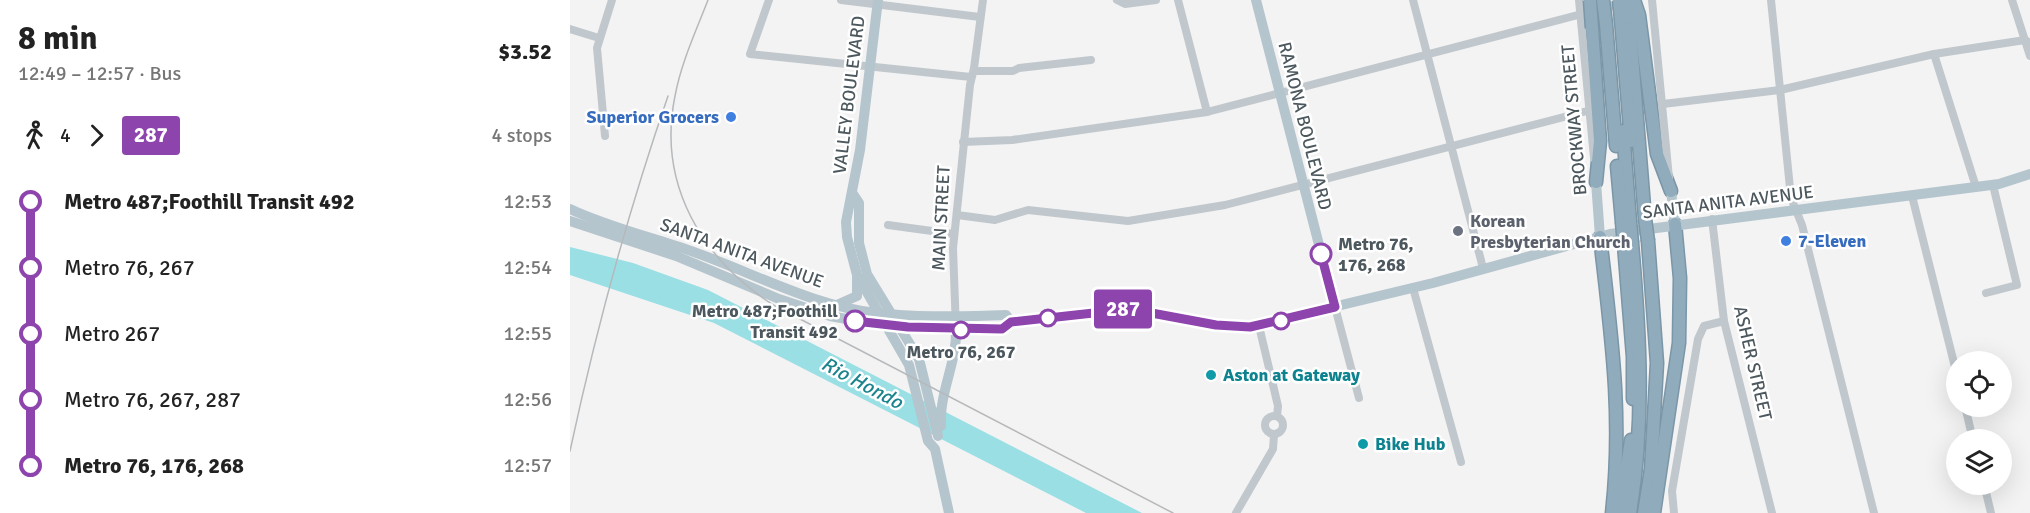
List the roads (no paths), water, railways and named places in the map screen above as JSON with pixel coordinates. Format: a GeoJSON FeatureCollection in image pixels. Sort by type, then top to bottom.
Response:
{"type":"FeatureCollection","features":[{"type":"Feature","properties":{"kind":"highway"},"geometry":{"type":"LineString","coordinates":[[1590,0],[1600,141],[1596,183]]}},
{"type":"Feature","properties":{"kind":"highway"},"geometry":{"type":"LineString","coordinates":[[1603,0],[1622,20]]}},
{"type":"Feature","properties":{"kind":"highway"},"geometry":{"type":"LineString","coordinates":[[1610,0],[1622,20],[1636,243],[1641,382],[1639,437],[1630,513]]}},
{"type":"Feature","properties":{"kind":"highway"},"geometry":{"type":"LineString","coordinates":[[1618,0],[1657,154],[1671,190]]}},
{"type":"Feature","properties":{"kind":"highway"},"geometry":{"type":"LineString","coordinates":[[1627,0],[1622,20],[1634,220],[1649,365],[1646,443],[1638,513]]}},
{"type":"Feature","properties":{"kind":"highway"},"geometry":{"type":"LineString","coordinates":[[1622,20],[1635,0]]}},
{"type":"Feature","properties":{"kind":"highway"},"geometry":{"type":"LineString","coordinates":[[1654,513],[1679,343],[1680,278],[1675,224]]}},
{"type":"Feature","properties":{"kind":"highway"},"geometry":{"type":"LineString","coordinates":[[1600,237],[1617,400],[1618,440],[1612,513]]}},
{"type":"Feature","properties":{"kind":"highway"},"geometry":{"type":"LineString","coordinates":[[1620,513],[1632,428],[1636,243]]}},
{"type":"Feature","properties":{"kind":"highway"},"geometry":{"type":"LineString","coordinates":[[1636,243],[1657,363],[1651,469],[1644,513]]}},
{"type":"Feature","properties":{"kind":"main road","name":"RAMONA BOULEVARD"},"geometry":{"type":"LineString","coordinates":[[1256,0],[1335,307]]}},
{"type":"Feature","properties":{"kind":"main road","name":"VALLEY BOULEVARD"},"geometry":{"type":"LineString","coordinates":[[878,2],[853,194],[846,222],[847,237],[857,275],[913,375],[928,441],[935,449]]}},
{"type":"Feature","properties":{"kind":"main road","name":"SANTA ANITA AVENUE"},"geometry":{"type":"LineString","coordinates":[[570,221],[676,256],[783,300],[830,315],[885,326],[956,330],[1002,329],[1011,322],[1130,309],[1227,326],[1258,326],[1413,288],[1600,237],[1712,219],[1976,188],[2030,174]]}},
{"type":"Feature","properties":{"kind":"main road","name":"BROCKWAY STREET"},"geometry":{"type":"LineString","coordinates":[[1596,183],[1600,237]]}},
{"type":"Feature","properties":{"kind":"main road"},"geometry":{"type":"LineString","coordinates":[[1671,190],[1675,224]]}},
{"type":"Feature","properties":{"kind":"main road","name":"VALLEY BOULEVARD"},"geometry":{"type":"LineString","coordinates":[[853,194],[859,203],[859,243],[863,263],[874,290],[918,359],[926,380],[938,436],[935,449],[948,513]]}},
{"type":"Feature","properties":{"kind":"main road","name":"SANTA ANITA AVENUE"},"geometry":{"type":"LineString","coordinates":[[570,209],[588,218],[728,264],[803,295],[836,304],[890,314],[1006,315],[1011,322]]}},
{"type":"Feature","properties":{"kind":"main road"},"geometry":{"type":"LineString","coordinates":[[836,304],[848,302],[857,296],[857,275]]}},
{"type":"Feature","properties":{"kind":"main road"},"geometry":{"type":"LineString","coordinates":[[783,300],[798,300],[803,295]]}},
{"type":"Feature","properties":{"kind":"main road","name":"MAIN STREET"},"geometry":{"type":"LineString","coordinates":[[938,436],[941,430],[941,405],[944,389],[954,358],[956,330]]}},
{"type":"Feature","properties":{"kind":"street"},"geometry":{"type":"LineString","coordinates":[[606,136],[597,48],[612,0]]}},
{"type":"Feature","properties":{"kind":"street"},"geometry":{"type":"LineString","coordinates":[[769,0],[750,54],[870,67],[972,74],[1013,71],[1018,68],[1091,60]]}},
{"type":"Feature","properties":{"kind":"street"},"geometry":{"type":"LineString","coordinates":[[841,0],[878,2],[980,17]]}},
{"type":"Feature","properties":{"kind":"street","name":"MAIN STREET"},"geometry":{"type":"LineString","coordinates":[[956,330],[954,234],[963,142],[982,0]]}},
{"type":"Feature","properties":{"kind":"street"},"geometry":{"type":"LineString","coordinates":[[1117,0],[1125,4],[1156,0]]}},
{"type":"Feature","properties":{"kind":"street"},"geometry":{"type":"LineString","coordinates":[[1178,0],[1207,112]]}},
{"type":"Feature","properties":{"kind":"street"},"geometry":{"type":"LineString","coordinates":[[1413,0],[1483,268]]}},
{"type":"Feature","properties":{"kind":"street","name":"BROCKWAY STREET"},"geometry":{"type":"LineString","coordinates":[[1579,0],[1596,183]]}},
{"type":"Feature","properties":{"kind":"street"},"geometry":{"type":"LineString","coordinates":[[963,142],[1012,140],[1207,112],[1635,0]]}},
{"type":"Feature","properties":{"kind":"street"},"geometry":{"type":"LineString","coordinates":[[1652,0],[1671,190]]}},
{"type":"Feature","properties":{"kind":"street"},"geometry":{"type":"LineString","coordinates":[[1771,0],[1791,198],[1797,210],[1874,513]]}},
{"type":"Feature","properties":{"kind":"street"},"geometry":{"type":"LineString","coordinates":[[2012,0],[2030,56]]}},
{"type":"Feature","properties":{"kind":"street"},"geometry":{"type":"LineString","coordinates":[[570,28],[599,38]]}},
{"type":"Feature","properties":{"kind":"street"},"geometry":{"type":"LineString","coordinates":[[1663,104],[1780,90],[1934,54],[2027,42]]}},
{"type":"Feature","properties":{"kind":"street"},"geometry":{"type":"LineString","coordinates":[[1934,54],[1976,188]]}},
{"type":"Feature","properties":{"kind":"street"},"geometry":{"type":"LineString","coordinates":[[957,215],[995,220],[1028,210],[1128,221],[1225,205],[1591,110]]}},
{"type":"Feature","properties":{"kind":"street"},"geometry":{"type":"LineString","coordinates":[[1986,293],[2017,285],[1994,185]]}},
{"type":"Feature","properties":{"kind":"street"},"geometry":{"type":"LineString","coordinates":[[1912,196],[1951,351]]}},
{"type":"Feature","properties":{"kind":"street","name":"ASHER STREET"},"geometry":{"type":"LineString","coordinates":[[1712,219],[1724,321],[1772,513]]}},
{"type":"Feature","properties":{"kind":"street"},"geometry":{"type":"LineString","coordinates":[[888,225],[954,234]]}},
{"type":"Feature","properties":{"kind":"street"},"geometry":{"type":"LineString","coordinates":[[1413,288],[1461,462]]}},
{"type":"Feature","properties":{"kind":"street","name":"RAMONA BOULEVARD"},"geometry":{"type":"LineString","coordinates":[[1335,307],[1359,398]]}},
{"type":"Feature","properties":{"kind":"street"},"geometry":{"type":"LineString","coordinates":[[1674,513],[1672,491],[1698,339],[1704,326],[1724,321]]}},
{"type":"Feature","properties":{"kind":"street"},"geometry":{"type":"LineString","coordinates":[[1258,326],[1278,406],[1277,416]]}},
{"type":"Feature","properties":{"kind":"street"},"geometry":{"type":"LineString","coordinates":[[1236,513],[1273,449],[1274,435],[1283,428],[1282,420],[1277,416]]}},
{"type":"Feature","properties":{"kind":"street"},"geometry":{"type":"LineString","coordinates":[[1274,435],[1269,433],[1265,425],[1269,418],[1277,416]]}},
{"type":"Feature","properties":{"kind":"street"},"geometry":{"type":"LineString","coordinates":[[1987,495],[1991,513]]}},
{"type":"Feature","properties":{"kind":"water","name":"Rio Hondo"},"geometry":{"type":"Polygon","coordinates":[[[570,247],[633,263],[708,290],[1142,513],[1086,513],[714,323],[570,275],[570,247]]]}},
{"type":"Feature","properties":{"kind":"railway"},"geometry":{"type":"LineString","coordinates":[[708,0],[689,47],[675,96],[671,128],[673,159],[679,189],[691,217],[707,243],[726,266],[775,306],[1173,513]]}},
{"type":"Feature","properties":{"kind":"railway"},"geometry":{"type":"LineString","coordinates":[[570,451],[614,272],[639,183],[668,96]]}},
{"type":"Feature","properties":{"kind":"place","name":"Superior Grocers"},"geometry":{"type":"Point","coordinates":[731,117]}},
{"type":"Feature","properties":{"kind":"place","name":"Korean Presbyterian Church"},"geometry":{"type":"Point","coordinates":[1458,231]}},
{"type":"Feature","properties":{"kind":"place","name":"7-Eleven"},"geometry":{"type":"Point","coordinates":[1786,241]}},
{"type":"Feature","properties":{"kind":"place","name":"Metro 76, 176, 268"},"geometry":{"type":"Point","coordinates":[1321,254]}},
{"type":"Feature","properties":{"kind":"place","name":"Metro 487;Foothill Transit 492"},"geometry":{"type":"Point","coordinates":[855,321]}},
{"type":"Feature","properties":{"kind":"place","name":"Metro 76, 267"},"geometry":{"type":"Point","coordinates":[961,330]}},
{"type":"Feature","properties":{"kind":"place","name":"Aston at Gateway"},"geometry":{"type":"Point","coordinates":[1211,375]}},
{"type":"Feature","properties":{"kind":"place","name":"Bike Hub"},"geometry":{"type":"Point","coordinates":[1363,444]}}]}
